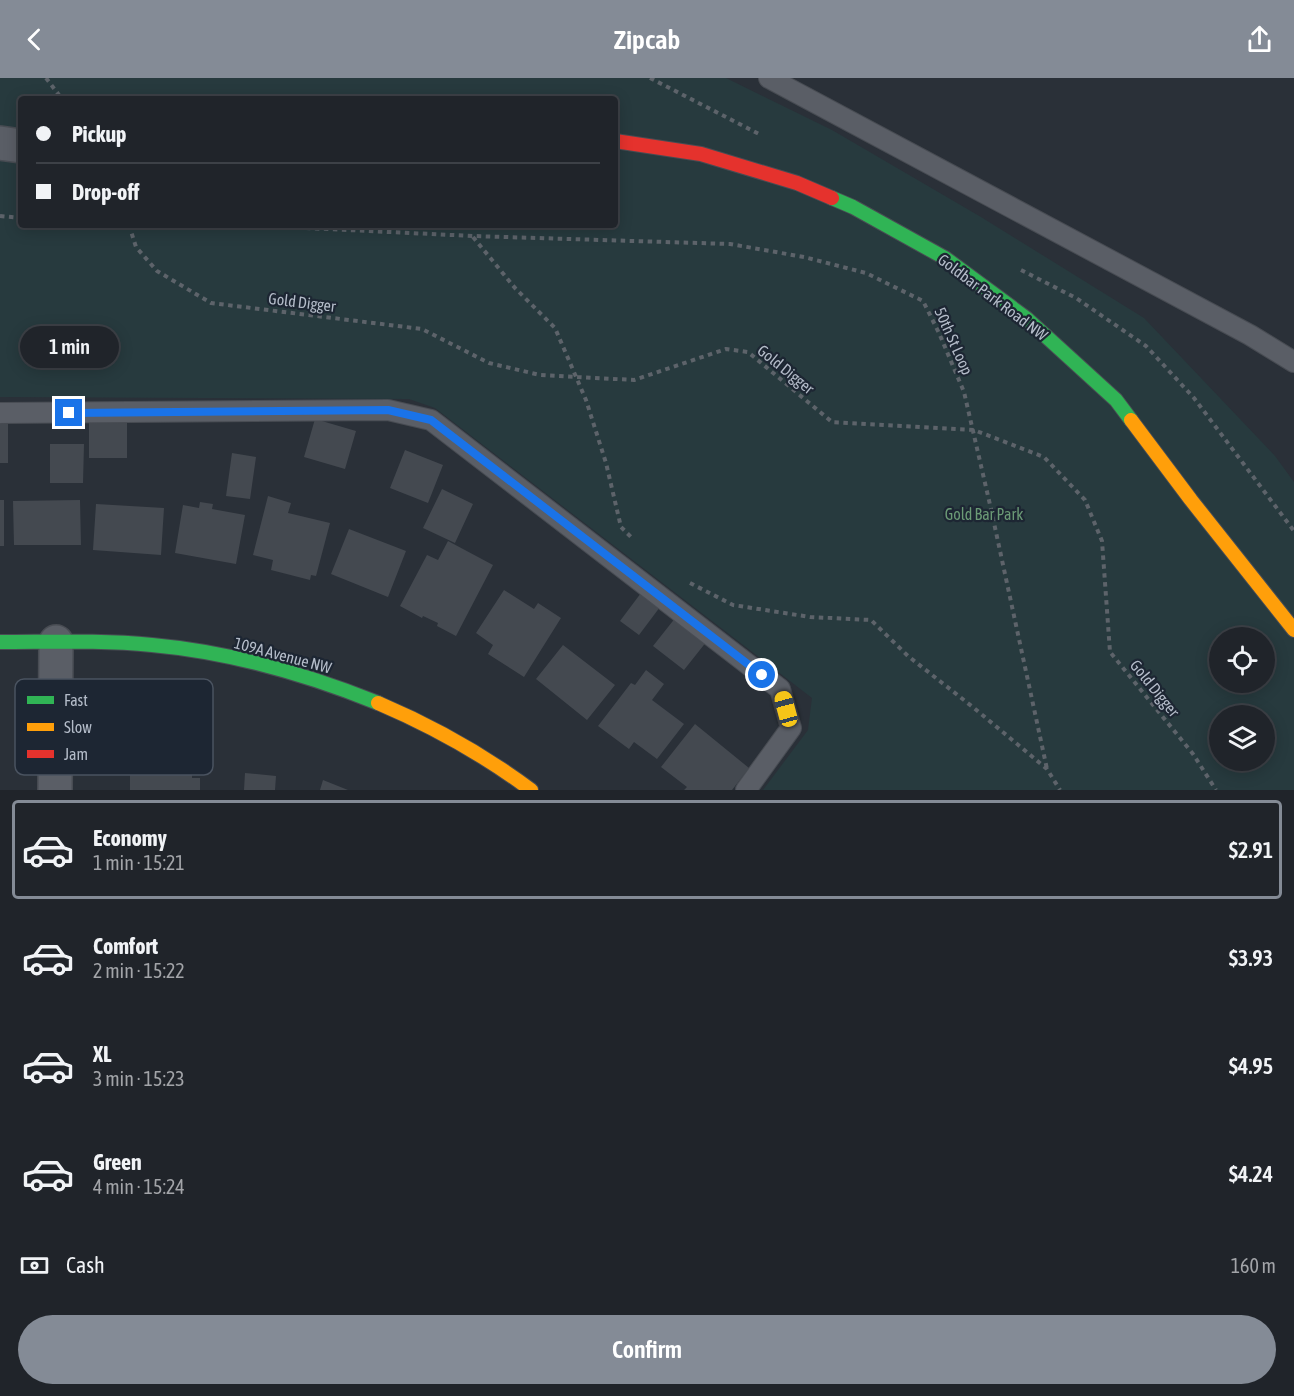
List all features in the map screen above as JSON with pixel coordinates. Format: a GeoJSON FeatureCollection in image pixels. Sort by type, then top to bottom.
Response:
{"type":"FeatureCollection","features":[{"type":"Feature","properties":{"kind":"street","name":"Goldbar Park Road NW"},"geometry":{"type":"LineString","coordinates":[[618,141],[701,154],[797,183],[853,207],[945,258],[1026,318],[1116,400],[1191,500],[1294,630]]}},
{"type":"Feature","properties":{"kind":"street"},"geometry":{"type":"LineString","coordinates":[[0,143],[18,146]]}},
{"type":"Feature","properties":{"kind":"street","name":"109A Avenue NW"},"geometry":{"type":"LineString","coordinates":[[0,642],[115,642],[172,647],[291,671],[354,692],[423,723],[478,754],[531,790]]}},
{"type":"Feature","properties":{"kind":"street"},"geometry":{"type":"LineString","coordinates":[[56,642],[56,679]]}},
{"type":"Feature","properties":{"kind":"street"},"geometry":{"type":"LineString","coordinates":[[55,775],[55,790]]}},
{"type":"Feature","properties":{"kind":"lane"},"geometry":{"type":"LineString","coordinates":[[768,78],[1240,329],[1294,362]]}},
{"type":"Feature","properties":{"kind":"lane"},"geometry":{"type":"LineString","coordinates":[[0,414],[388,410],[431,420],[780,689],[791,728],[746,790]]}},
{"type":"Feature","properties":{"kind":"path"},"geometry":{"type":"LineString","coordinates":[[46,78],[60,96]]}},
{"type":"Feature","properties":{"kind":"path"},"geometry":{"type":"LineString","coordinates":[[0,216],[18,218]]}},
{"type":"Feature","properties":{"kind":"path","name":"Gold Digger"},"geometry":{"type":"LineString","coordinates":[[130,228],[136,247],[157,271],[212,303],[422,329],[489,363],[540,375],[634,380],[726,349],[748,352],[832,422],[974,430],[1044,457],[1085,500],[1102,541],[1110,652],[1193,754],[1216,790]]}},
{"type":"Feature","properties":{"kind":"path","name":"50th St Loop"},"geometry":{"type":"LineString","coordinates":[[300,228],[473,237],[730,244],[804,257],[866,273],[923,301],[964,392],[1047,769]]}},
{"type":"Feature","properties":{"kind":"path"},"geometry":{"type":"LineString","coordinates":[[473,237],[515,288],[555,328],[586,400],[606,464],[621,527],[637,544]]}},
{"type":"Feature","properties":{"kind":"path","name":"50th St Loop"},"geometry":{"type":"LineString","coordinates":[[682,579],[734,605],[810,617],[871,620],[908,656],[1047,769],[1060,790]]}},
{"type":"Feature","properties":{"kind":"green space","name":"Gold Bar Park"},"geometry":{"type":"Polygon","coordinates":[[[0,78],[726,78],[832,130],[981,217],[1144,318],[1275,456],[1294,482],[1294,790],[763,790],[808,730],[812,698],[435,408],[409,399],[0,397],[0,78]]]}},
{"type":"Feature","properties":{"kind":"building"},"geometry":{"type":"Polygon","coordinates":[[[315,419],[356,431],[345,469],[304,457],[315,419]]]}},
{"type":"Feature","properties":{"kind":"building"},"geometry":{"type":"Polygon","coordinates":[[[127,421],[127,458],[89,458],[89,422],[127,421]]]}},
{"type":"Feature","properties":{"kind":"building"},"geometry":{"type":"Polygon","coordinates":[[[0,424],[8,424],[8,463],[0,463],[0,424]]]}},
{"type":"Feature","properties":{"kind":"building"},"geometry":{"type":"Polygon","coordinates":[[[50,444],[84,444],[83,483],[50,483],[50,444]]]}},
{"type":"Feature","properties":{"kind":"building"},"geometry":{"type":"Polygon","coordinates":[[[405,450],[443,465],[428,503],[390,488],[405,450]]]}},
{"type":"Feature","properties":{"kind":"building"},"geometry":{"type":"Polygon","coordinates":[[[232,453],[256,457],[250,499],[226,496],[232,453]]]}},
{"type":"Feature","properties":{"kind":"building"},"geometry":{"type":"Polygon","coordinates":[[[442,489],[473,504],[455,543],[423,528],[442,489]]]}},
{"type":"Feature","properties":{"kind":"building"},"geometry":{"type":"Polygon","coordinates":[[[268,496],[291,503],[288,513],[330,523],[316,576],[311,575],[310,580],[271,570],[273,560],[253,555],[268,496]]]}},
{"type":"Feature","properties":{"kind":"building"},"geometry":{"type":"Polygon","coordinates":[[[0,500],[4,500],[4,546],[0,546],[0,500]]]}},
{"type":"Feature","properties":{"kind":"building"},"geometry":{"type":"Polygon","coordinates":[[[80,500],[81,545],[14,545],[13,501],[80,500]]]}},
{"type":"Feature","properties":{"kind":"building"},"geometry":{"type":"Polygon","coordinates":[[[200,502],[213,504],[212,509],[245,515],[236,564],[175,553],[183,505],[199,508],[200,502]]]}},
{"type":"Feature","properties":{"kind":"building"},"geometry":{"type":"Polygon","coordinates":[[[96,504],[164,508],[161,555],[93,550],[96,504]]]}},
{"type":"Feature","properties":{"kind":"building"},"geometry":{"type":"Polygon","coordinates":[[[349,529],[406,551],[388,597],[331,574],[349,529]]]}},
{"type":"Feature","properties":{"kind":"building"},"geometry":{"type":"Polygon","coordinates":[[[448,541],[493,565],[456,636],[437,626],[438,623],[423,616],[422,618],[400,606],[427,555],[438,560],[448,541]]]}},
{"type":"Feature","properties":{"kind":"building"},"geometry":{"type":"Polygon","coordinates":[[[504,590],[534,609],[538,603],[561,618],[524,677],[488,654],[493,645],[476,633],[504,590]]]}},
{"type":"Feature","properties":{"kind":"building"},"geometry":{"type":"Polygon","coordinates":[[[641,593],[660,607],[639,635],[620,621],[641,593]]]}},
{"type":"Feature","properties":{"kind":"building"},"geometry":{"type":"Polygon","coordinates":[[[676,617],[707,641],[684,670],[653,646],[676,617]]]}},
{"type":"Feature","properties":{"kind":"building"},"geometry":{"type":"Polygon","coordinates":[[[563,645],[615,685],[587,720],[536,679],[563,645]]]}},
{"type":"Feature","properties":{"kind":"building"},"geometry":{"type":"Polygon","coordinates":[[[646,670],[664,684],[652,700],[684,724],[657,759],[634,742],[629,749],[598,726],[631,683],[635,685],[646,670]]]}},
{"type":"Feature","properties":{"kind":"building"},"geometry":{"type":"Polygon","coordinates":[[[695,724],[749,768],[732,790],[684,790],[687,787],[661,767],[695,724]]]}},
{"type":"Feature","properties":{"kind":"building"},"geometry":{"type":"Polygon","coordinates":[[[245,773],[276,776],[275,790],[244,790],[245,773]]]}},
{"type":"Feature","properties":{"kind":"building"},"geometry":{"type":"Polygon","coordinates":[[[130,775],[192,775],[192,778],[200,778],[200,790],[130,790],[130,775]]]}},
{"type":"Feature","properties":{"kind":"building"},"geometry":{"type":"Polygon","coordinates":[[[323,780],[348,790],[320,790],[323,780]]]}},
{"type":"Feature","properties":{"kind":"traffic: fast"},"geometry":{"type":"LineString","coordinates":[[832,198],[853,207],[945,258],[1026,318],[1116,400],[1131,420]]}},
{"type":"Feature","properties":{"kind":"traffic: fast"},"geometry":{"type":"LineString","coordinates":[[0,642],[114,642],[181,648],[267,666],[378,703]]}},
{"type":"Feature","properties":{"kind":"traffic: slow"},"geometry":{"type":"LineString","coordinates":[[1131,420],[1294,630]]}},
{"type":"Feature","properties":{"kind":"traffic: slow"},"geometry":{"type":"LineString","coordinates":[[378,703],[457,742],[531,790]]}},
{"type":"Feature","properties":{"kind":"traffic: jam"},"geometry":{"type":"LineString","coordinates":[[618,141],[701,154],[797,183],[832,198]]}},
{"type":"Feature","properties":{"kind":"route"},"geometry":{"type":"LineString","coordinates":[[69,413],[388,410],[431,420],[762,675]]}}]}
